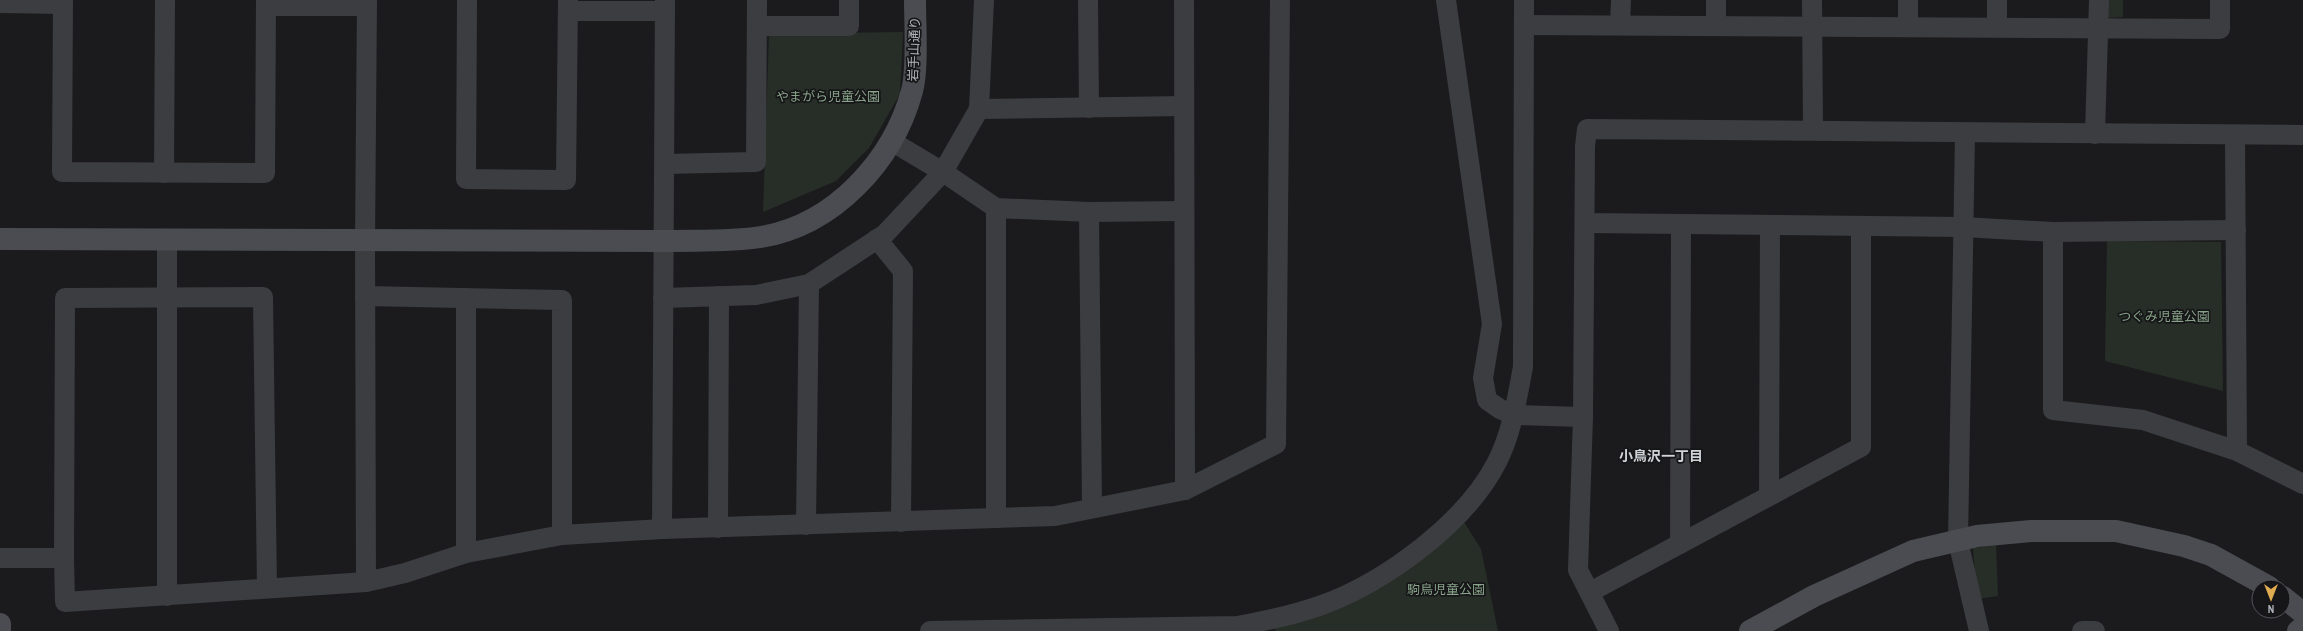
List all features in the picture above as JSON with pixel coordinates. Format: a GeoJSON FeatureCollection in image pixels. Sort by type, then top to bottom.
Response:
{"type":"FeatureCollection","features":[{"type":"Feature","properties":{"kind":"street"},"geometry":{"type":"LineString","coordinates":[[164,173],[165,0]]}},
{"type":"Feature","properties":{"kind":"street"},"geometry":{"type":"LineString","coordinates":[[467,0],[466,179],[566,180],[568,5],[665,5],[662,529]]}},
{"type":"Feature","properties":{"kind":"street"},"geometry":{"type":"LineString","coordinates":[[664,164],[756,162],[757,0]]}},
{"type":"Feature","properties":{"kind":"street"},"geometry":{"type":"LineString","coordinates":[[757,26],[849,26],[849,0]]}},
{"type":"Feature","properties":{"kind":"street","name":"岩手山通り"},"geometry":{"type":"LineString","coordinates":[[0,239],[664,241],[761,237],[802,225],[834,206],[867,177],[892,141],[912,90],[915,0]]}},
{"type":"Feature","properties":{"kind":"street"},"geometry":{"type":"LineString","coordinates":[[663,298],[756,295],[809,284],[885,234],[943,172],[979,109],[984,0]]}},
{"type":"Feature","properties":{"kind":"street"},"geometry":{"type":"LineString","coordinates":[[1088,0],[1089,108]]}},
{"type":"Feature","properties":{"kind":"street"},"geometry":{"type":"LineString","coordinates":[[1184,0],[1185,490]]}},
{"type":"Feature","properties":{"kind":"street"},"geometry":{"type":"LineString","coordinates":[[267,588],[263,297],[65,298],[65,602],[366,582],[405,573],[466,553],[562,535],[662,529],[1055,516],[1092,507],[1185,490],[1276,444],[1280,0]]}},
{"type":"Feature","properties":{"kind":"street"},"geometry":{"type":"LineString","coordinates":[[1446,0],[1492,324],[1483,378],[1487,400],[1514,415],[1583,417]]}},
{"type":"Feature","properties":{"kind":"street"},"geometry":{"type":"LineString","coordinates":[[930,631],[1216,629],[1286,616],[1323,604],[1368,584],[1415,551],[1465,508],[1497,462],[1514,415],[1523,366],[1524,0]]}},
{"type":"Feature","properties":{"kind":"street"},"geometry":{"type":"LineString","coordinates":[[1620,25],[1621,0]]}},
{"type":"Feature","properties":{"kind":"street"},"geometry":{"type":"LineString","coordinates":[[1716,0],[1716,26]]}},
{"type":"Feature","properties":{"kind":"street"},"geometry":{"type":"LineString","coordinates":[[1812,0],[1813,130]]}},
{"type":"Feature","properties":{"kind":"street"},"geometry":{"type":"LineString","coordinates":[[1908,0],[1908,27]]}},
{"type":"Feature","properties":{"kind":"street"},"geometry":{"type":"LineString","coordinates":[[1997,0],[1997,27]]}},
{"type":"Feature","properties":{"kind":"street"},"geometry":{"type":"LineString","coordinates":[[2095,134],[2099,0]]}},
{"type":"Feature","properties":{"kind":"street"},"geometry":{"type":"LineString","coordinates":[[1524,25],[2220,29],[2220,0]]}},
{"type":"Feature","properties":{"kind":"street"},"geometry":{"type":"LineString","coordinates":[[0,4],[63,2],[62,172],[265,173],[266,3],[367,3],[365,241],[366,582]]}},
{"type":"Feature","properties":{"kind":"street"},"geometry":{"type":"LineString","coordinates":[[979,109],[1184,106]]}},
{"type":"Feature","properties":{"kind":"street"},"geometry":{"type":"LineString","coordinates":[[1609,631],[1578,570],[1583,417],[1587,129],[1813,130],[1965,134],[2303,135]]}},
{"type":"Feature","properties":{"kind":"street"},"geometry":{"type":"LineString","coordinates":[[1965,134],[1958,541],[1979,631]]}},
{"type":"Feature","properties":{"kind":"street"},"geometry":{"type":"LineString","coordinates":[[2236,135],[2237,451]]}},
{"type":"Feature","properties":{"kind":"street"},"geometry":{"type":"LineString","coordinates":[[892,141],[943,172],[996,208],[1089,212],[1184,211]]}},
{"type":"Feature","properties":{"kind":"street"},"geometry":{"type":"LineString","coordinates":[[996,208],[996,518]]}},
{"type":"Feature","properties":{"kind":"street"},"geometry":{"type":"LineString","coordinates":[[1089,212],[1092,507]]}},
{"type":"Feature","properties":{"kind":"street"},"geometry":{"type":"LineString","coordinates":[[1585,223],[1963,227],[2053,232],[2236,230]]}},
{"type":"Feature","properties":{"kind":"street"},"geometry":{"type":"LineString","coordinates":[[1680,544],[1681,224]]}},
{"type":"Feature","properties":{"kind":"street"},"geometry":{"type":"LineString","coordinates":[[1770,225],[1770,496]]}},
{"type":"Feature","properties":{"kind":"street"},"geometry":{"type":"LineString","coordinates":[[1590,592],[1860,448],[1861,226]]}},
{"type":"Feature","properties":{"kind":"street"},"geometry":{"type":"LineString","coordinates":[[2053,232],[2053,410],[2143,420],[2237,451],[2303,484]]}},
{"type":"Feature","properties":{"kind":"street"},"geometry":{"type":"LineString","coordinates":[[877,239],[903,271],[901,522]]}},
{"type":"Feature","properties":{"kind":"street"},"geometry":{"type":"LineString","coordinates":[[167,240],[167,596]]}},
{"type":"Feature","properties":{"kind":"street"},"geometry":{"type":"LineString","coordinates":[[806,525],[809,284]]}},
{"type":"Feature","properties":{"kind":"street"},"geometry":{"type":"LineString","coordinates":[[365,296],[562,300],[562,535]]}},
{"type":"Feature","properties":{"kind":"street"},"geometry":{"type":"LineString","coordinates":[[718,528],[719,296]]}},
{"type":"Feature","properties":{"kind":"street"},"geometry":{"type":"LineString","coordinates":[[466,298],[466,553]]}},
{"type":"Feature","properties":{"kind":"street"},"geometry":{"type":"LineString","coordinates":[[1750,631],[1814,596],[1913,551],[1977,536],[2031,531],[2116,531],[2211,555],[2255,579]]}},
{"type":"Feature","properties":{"kind":"street"},"geometry":{"type":"LineString","coordinates":[[0,558],[64,558]]}},
{"type":"Feature","properties":{"kind":"street"},"geometry":{"type":"LineString","coordinates":[[2291,604],[2303,613]]}},
{"type":"Feature","properties":{"kind":"street"},"geometry":{"type":"LineString","coordinates":[[0,624],[0,631]]}},
{"type":"Feature","properties":{"kind":"street"},"geometry":{"type":"LineString","coordinates":[[2298,631],[2303,626]]}},
{"type":"Feature","properties":{"kind":"street"},"geometry":{"type":"LineString","coordinates":[[2082,631],[2095,631]]}},
{"type":"Feature","properties":{"kind":"green space"},"geometry":{"type":"Polygon","coordinates":[[[2099,0],[2123,0],[2123,17],[2103,18],[2099,0]]]}},
{"type":"Feature","properties":{"kind":"green space","name":"やまがら児童公園"},"geometry":{"type":"Polygon","coordinates":[[[903,32],[900,94],[869,148],[836,181],[763,212],[769,34],[903,32]]]}},
{"type":"Feature","properties":{"kind":"green space","name":"つぐみ児童公園"},"geometry":{"type":"Polygon","coordinates":[[[2107,241],[2221,242],[2223,391],[2105,361],[2107,241]]]}},
{"type":"Feature","properties":{"kind":"green space","name":"駒鳥児童公園"},"geometry":{"type":"Polygon","coordinates":[[[1464,522],[1481,549],[1498,631],[1276,631],[1272,624],[1464,522]]]}},
{"type":"Feature","properties":{"kind":"green space"},"geometry":{"type":"Polygon","coordinates":[[[1996,545],[1998,596],[1977,599],[1973,548],[1996,545]]]}},
{"type":"Feature","properties":{"kind":"district","name":"小鳥沢一丁目"},"geometry":{"type":"Point","coordinates":[1661,456]}}]}
